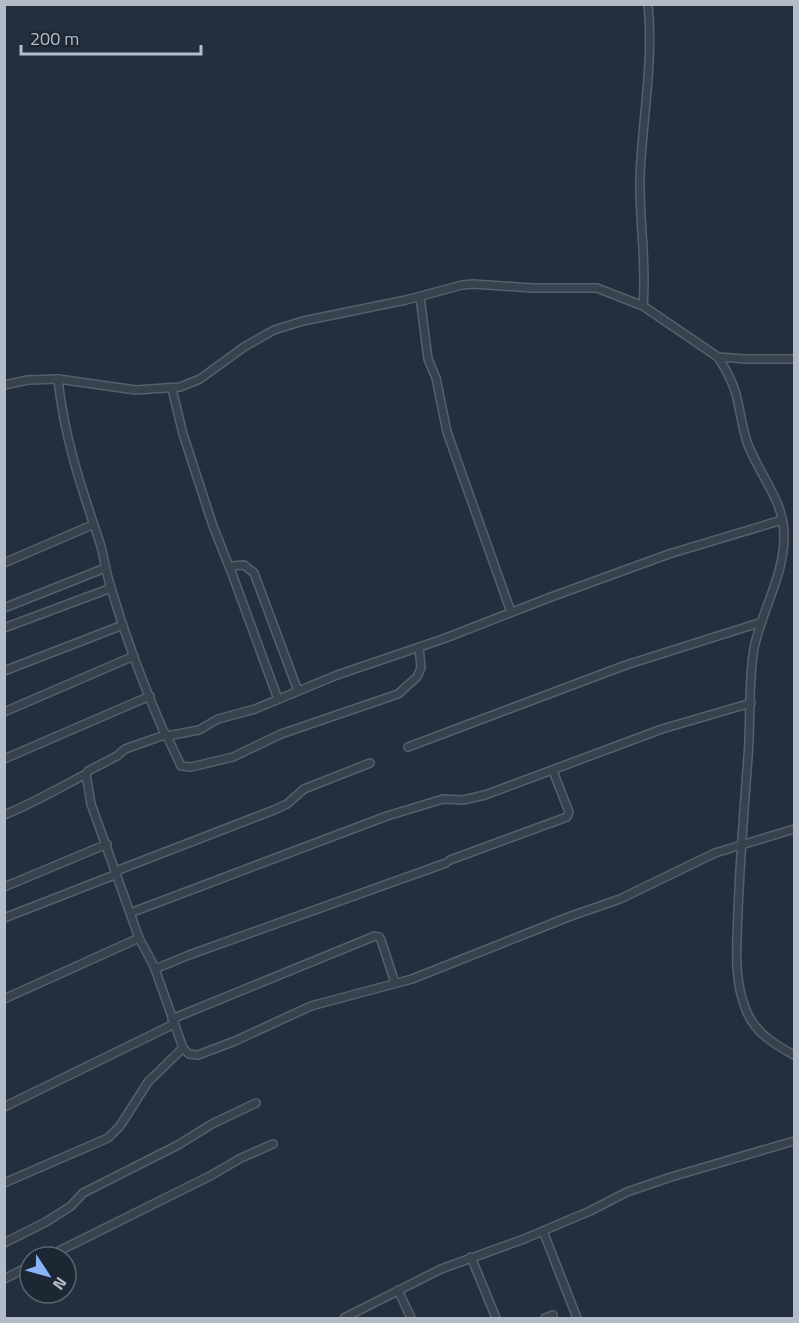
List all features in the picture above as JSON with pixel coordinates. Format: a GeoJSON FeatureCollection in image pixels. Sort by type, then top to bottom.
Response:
{"type":"FeatureCollection","features":[{"type":"Feature","properties":{"kind":"street"},"geometry":{"type":"LineString","coordinates":[[643,306],[645,278],[640,182],[650,58],[648,4]]}},
{"type":"Feature","properties":{"kind":"street"},"geometry":{"type":"LineString","coordinates":[[4,385],[28,380],[58,379],[136,390],[172,388],[200,379],[244,347],[274,330],[303,321],[472,284],[604,290],[643,306],[718,357],[735,392],[746,439],[752,454],[776,501],[784,534],[783,549],[753,658],[740,846],[736,964],[740,993],[749,1016],[767,1040],[795,1055]]}},
{"type":"Feature","properties":{"kind":"street"},"geometry":{"type":"LineString","coordinates":[[420,297],[428,359],[436,378],[447,432],[511,612]]}},
{"type":"Feature","properties":{"kind":"street"},"geometry":{"type":"LineString","coordinates":[[718,357],[795,359]]}},
{"type":"Feature","properties":{"kind":"street"},"geometry":{"type":"LineString","coordinates":[[58,379],[66,436],[92,525],[100,544],[111,588],[134,657],[163,730],[168,736],[178,762],[184,768],[233,757],[281,734],[398,694],[417,677],[421,668],[419,647]]}},
{"type":"Feature","properties":{"kind":"street"},"geometry":{"type":"LineString","coordinates":[[172,388],[183,434],[213,526],[278,699]]}},
{"type":"Feature","properties":{"kind":"street"},"geometry":{"type":"LineString","coordinates":[[4,815],[86,774],[125,749],[145,744],[159,737],[199,730],[218,719],[255,709],[337,675],[669,554],[782,520]]}},
{"type":"Feature","properties":{"kind":"street"},"geometry":{"type":"LineString","coordinates":[[4,563],[92,525]]}},
{"type":"Feature","properties":{"kind":"street"},"geometry":{"type":"LineString","coordinates":[[230,569],[240,564],[253,570],[298,691]]}},
{"type":"Feature","properties":{"kind":"street"},"geometry":{"type":"LineString","coordinates":[[4,608],[105,567]]}},
{"type":"Feature","properties":{"kind":"street"},"geometry":{"type":"LineString","coordinates":[[4,628],[111,588]]}},
{"type":"Feature","properties":{"kind":"street"},"geometry":{"type":"LineString","coordinates":[[408,747],[616,668],[762,622]]}},
{"type":"Feature","properties":{"kind":"street"},"geometry":{"type":"LineString","coordinates":[[4,671],[123,625]]}},
{"type":"Feature","properties":{"kind":"street"},"geometry":{"type":"LineString","coordinates":[[4,712],[134,657]]}},
{"type":"Feature","properties":{"kind":"street"},"geometry":{"type":"LineString","coordinates":[[4,759],[150,696]]}},
{"type":"Feature","properties":{"kind":"street"},"geometry":{"type":"LineString","coordinates":[[130,913],[387,816],[443,799],[463,800],[485,795],[662,729],[751,703]]}},
{"type":"Feature","properties":{"kind":"street"},"geometry":{"type":"LineString","coordinates":[[4,918],[274,810],[287,804],[304,789],[370,763]]}},
{"type":"Feature","properties":{"kind":"street"},"geometry":{"type":"LineString","coordinates":[[155,969],[567,818],[569,812],[553,771]]}},
{"type":"Feature","properties":{"kind":"street"},"geometry":{"type":"LineString","coordinates":[[86,774],[91,804],[139,938],[155,969],[183,1048],[189,1054],[198,1054],[235,1041],[311,1006],[412,979],[571,916],[614,902],[715,853],[795,829]]}},
{"type":"Feature","properties":{"kind":"street"},"geometry":{"type":"LineString","coordinates":[[4,888],[107,844]]}},
{"type":"Feature","properties":{"kind":"street"},"geometry":{"type":"LineString","coordinates":[[4,1107],[173,1022],[375,936],[380,937],[395,983]]}},
{"type":"Feature","properties":{"kind":"street"},"geometry":{"type":"LineString","coordinates":[[4,999],[139,938]]}},
{"type":"Feature","properties":{"kind":"street"},"geometry":{"type":"LineString","coordinates":[[4,1183],[108,1138],[120,1126],[148,1082],[183,1048]]}},
{"type":"Feature","properties":{"kind":"street"},"geometry":{"type":"LineString","coordinates":[[4,1243],[46,1222],[71,1206],[83,1193],[256,1103]]}},
{"type":"Feature","properties":{"kind":"street"},"geometry":{"type":"LineString","coordinates":[[344,1318],[441,1269],[543,1231],[643,1186],[795,1141]]}},
{"type":"Feature","properties":{"kind":"street"},"geometry":{"type":"LineString","coordinates":[[71,1245],[273,1144]]}},
{"type":"Feature","properties":{"kind":"street"},"geometry":{"type":"LineString","coordinates":[[543,1231],[577,1318]]}},
{"type":"Feature","properties":{"kind":"street"},"geometry":{"type":"LineString","coordinates":[[471,1257],[496,1318]]}},
{"type":"Feature","properties":{"kind":"street"},"geometry":{"type":"LineString","coordinates":[[4,1279],[18,1272]]}},
{"type":"Feature","properties":{"kind":"street"},"geometry":{"type":"LineString","coordinates":[[398,1290],[411,1318]]}}]}
